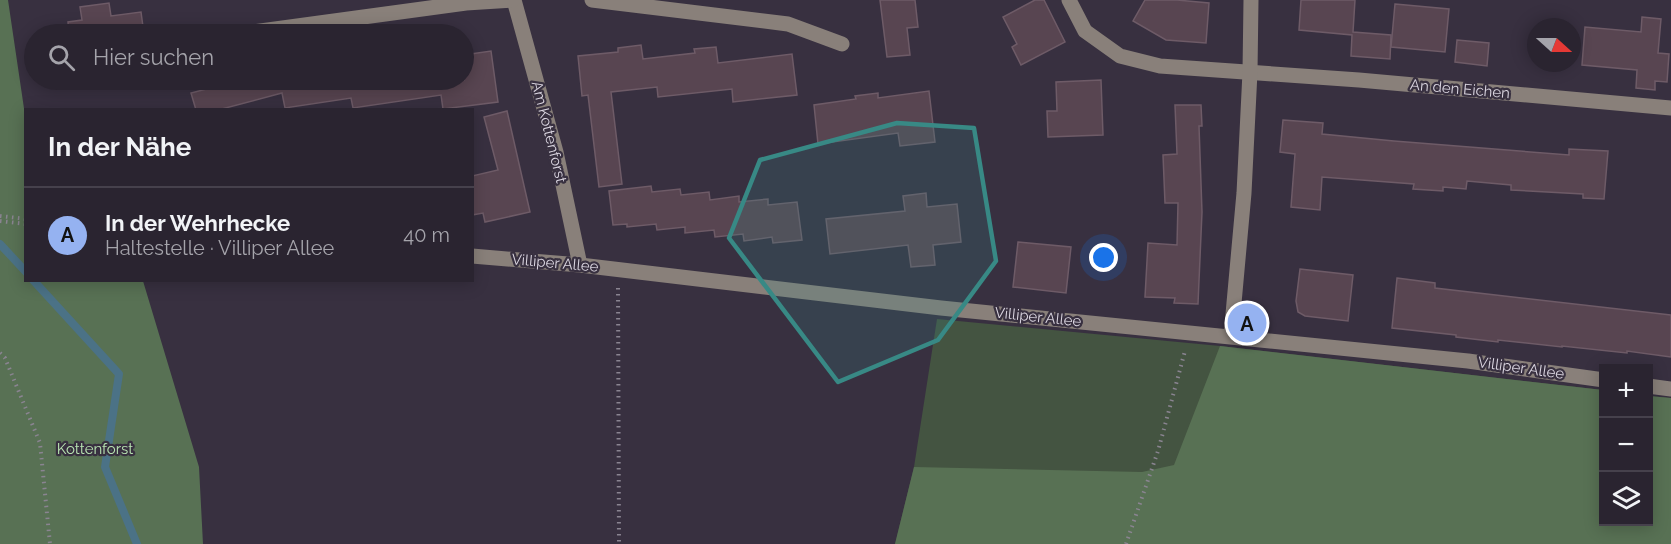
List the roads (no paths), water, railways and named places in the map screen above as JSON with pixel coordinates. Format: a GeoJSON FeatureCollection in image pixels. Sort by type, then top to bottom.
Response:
{"type":"FeatureCollection","features":[{"type":"Feature","properties":{"kind":"street","name":"Am Kottenforst"},"geometry":{"type":"LineString","coordinates":[[312,24],[466,3],[514,0],[556,152],[579,265]]}},
{"type":"Feature","properties":{"kind":"street"},"geometry":{"type":"LineString","coordinates":[[592,0],[788,24],[842,44]]}},
{"type":"Feature","properties":{"kind":"street","name":"An den Eichen"},"geometry":{"type":"LineString","coordinates":[[1069,0],[1085,31],[1120,56],[1160,66],[1359,80],[1671,108]]}},
{"type":"Feature","properties":{"kind":"street"},"geometry":{"type":"LineString","coordinates":[[1231,336],[1244,193],[1251,0]]}},
{"type":"Feature","properties":{"kind":"street","name":"Villiper Allee"},"geometry":{"type":"LineString","coordinates":[[474,256],[579,265],[941,308],[1468,361],[1599,379]]}},
{"type":"Feature","properties":{"kind":"street"},"geometry":{"type":"LineString","coordinates":[[1653,387],[1671,389]]}},
{"type":"Feature","properties":{"kind":"waterway"},"geometry":{"type":"LineString","coordinates":[[0,244],[24,270]]}},
{"type":"Feature","properties":{"kind":"waterway"},"geometry":{"type":"LineString","coordinates":[[35,282],[119,374],[105,467],[137,544]]}},
{"type":"Feature","properties":{"kind":"place","name":"In der Wehrhecke"},"geometry":{"type":"Point","coordinates":[1247,323]}},
{"type":"Feature","properties":{"kind":"park label","name":"Kottenforst"},"geometry":{"type":"Point","coordinates":[95,449]}}]}
